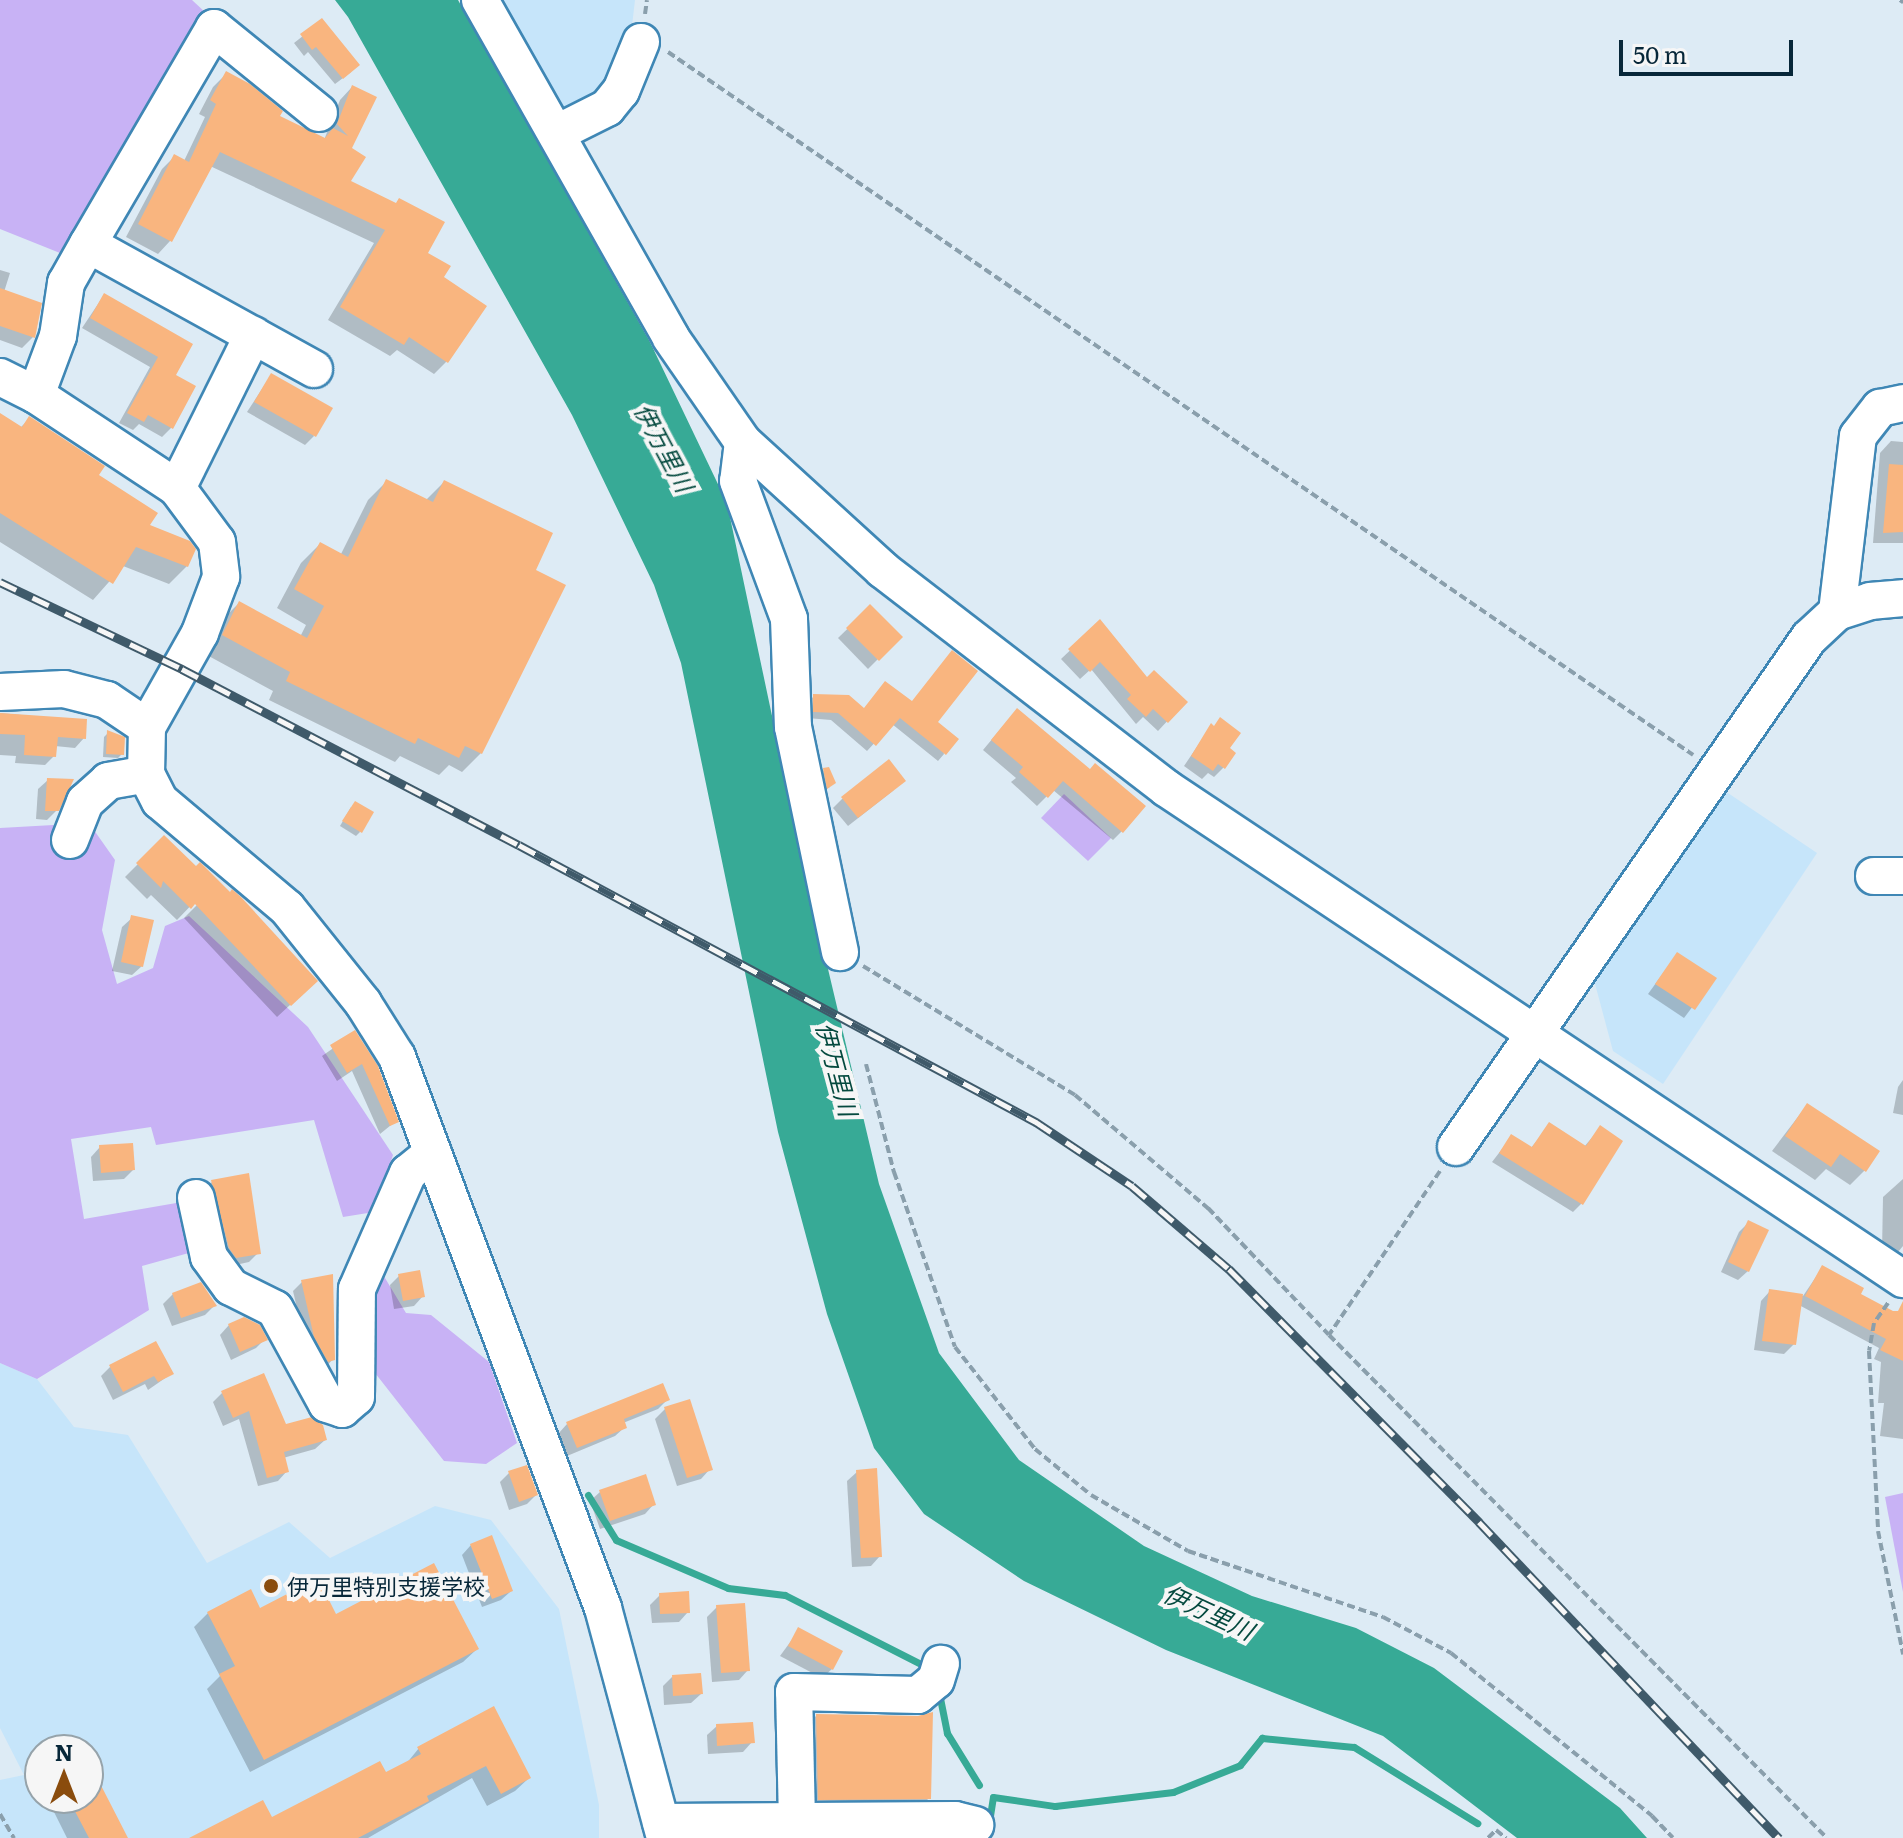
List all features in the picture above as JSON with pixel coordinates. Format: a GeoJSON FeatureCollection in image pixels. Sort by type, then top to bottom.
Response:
{"type":"FeatureCollection","features":[{"type":"Feature","properties":{"kind":"street"},"geometry":{"type":"LineString","coordinates":[[480,0],[671,338],[743,442],[883,570],[1166,788],[1535,1032],[1899,1286]]}},
{"type":"Feature","properties":{"kind":"street"},"geometry":{"type":"LineString","coordinates":[[36,395],[58,336],[66,283],[214,28],[319,113]]}},
{"type":"Feature","properties":{"kind":"street"},"geometry":{"type":"LineString","coordinates":[[557,133],[607,108],[621,91],[641,42]]}},
{"type":"Feature","properties":{"kind":"street"},"geometry":{"type":"LineString","coordinates":[[88,244],[314,369]]}},
{"type":"Feature","properties":{"kind":"street"},"geometry":{"type":"LineString","coordinates":[[177,488],[253,335]]}},
{"type":"Feature","properties":{"kind":"street"},"geometry":{"type":"LineString","coordinates":[[0,377],[36,395],[177,488],[217,542],[221,577],[194,645],[147,727],[146,774],[160,801],[287,908],[355,992],[397,1057],[603,1608],[663,1830],[797,1821],[955,1820],[975,1825]]}},
{"type":"Feature","properties":{"kind":"street"},"geometry":{"type":"LineString","coordinates":[[1837,612],[1858,436],[1880,408],[1903,403]]}},
{"type":"Feature","properties":{"kind":"street"},"geometry":{"type":"LineString","coordinates":[[743,442],[738,481],[789,619],[793,727],[840,952]]}},
{"type":"Feature","properties":{"kind":"street"},"geometry":{"type":"LineString","coordinates":[[1456,1147],[1809,638],[1837,612],[1870,601],[1903,598]]}},
{"type":"Feature","properties":{"kind":"street"},"geometry":{"type":"LineString","coordinates":[[0,692],[64,689],[107,700],[147,727]]}},
{"type":"Feature","properties":{"kind":"street"},"geometry":{"type":"LineString","coordinates":[[70,840],[85,802],[108,781],[146,774]]}},
{"type":"Feature","properties":{"kind":"street"},"geometry":{"type":"LineString","coordinates":[[196,1198],[209,1257],[231,1287],[275,1309],[327,1404],[342,1409],[356,1397],[357,1289],[408,1173],[433,1153]]}},
{"type":"Feature","properties":{"kind":"street"},"geometry":{"type":"LineString","coordinates":[[797,1821],[794,1692],[918,1695],[936,1680],[941,1664]]}},
{"type":"Feature","properties":{"kind":"path"},"geometry":{"type":"LineString","coordinates":[[641,42],[670,53],[1718,772]]}},
{"type":"Feature","properties":{"kind":"path"},"geometry":{"type":"LineString","coordinates":[[840,952],[1075,1095],[1208,1208],[1329,1335],[1827,1838]]}},
{"type":"Feature","properties":{"kind":"path"},"geometry":{"type":"LineString","coordinates":[[866,1064],[894,1172],[955,1347],[1035,1449],[1091,1495],[1188,1551],[1383,1617],[1451,1653],[1652,1816],[1673,1838]]}},
{"type":"Feature","properties":{"kind":"path"},"geometry":{"type":"LineString","coordinates":[[1329,1335],[1456,1147]]}},
{"type":"Feature","properties":{"kind":"path"},"geometry":{"type":"LineString","coordinates":[[1899,1286],[1874,1323],[1869,1351],[1878,1531],[1903,1654]]}},
{"type":"Feature","properties":{"kind":"path"},"geometry":{"type":"LineString","coordinates":[[0,1814],[14,1838]]}},
{"type":"Feature","properties":{"kind":"path"},"geometry":{"type":"LineString","coordinates":[[1488,1838],[1496,1830],[1506,1838]]}},
{"type":"Feature","properties":{"kind":"shaded area"},"geometry":{"type":"Polygon","coordinates":[[[0,0],[192,0],[207,14],[65,255],[0,229],[0,0]]]}},
{"type":"Feature","properties":{"kind":"shaded area"},"geometry":{"type":"Polygon","coordinates":[[[502,0],[635,0],[630,43],[604,101],[562,111],[502,0]]]}},
{"type":"Feature","properties":{"kind":"shaded area"},"geometry":{"type":"Polygon","coordinates":[[[1722,789],[1817,853],[1663,1084],[1613,1051],[1594,980],[1722,789]]]}},
{"type":"Feature","properties":{"kind":"shaded area"},"geometry":{"type":"Polygon","coordinates":[[[1064,794],[1111,838],[1088,861],[1041,818],[1064,794]]]}},
{"type":"Feature","properties":{"kind":"shaded area"},"geometry":{"type":"Polygon","coordinates":[[[89,823],[115,860],[102,930],[117,984],[153,968],[165,926],[189,916],[308,1027],[393,1155],[374,1212],[343,1217],[314,1120],[156,1145],[151,1127],[71,1139],[84,1219],[182,1202],[196,1251],[142,1266],[149,1310],[37,1379],[0,1363],[0,828],[89,823]]]}},
{"type":"Feature","properties":{"kind":"shaded area"},"geometry":{"type":"Polygon","coordinates":[[[382,1273],[406,1313],[431,1315],[489,1362],[517,1443],[486,1464],[444,1461],[368,1364],[365,1286],[382,1273]]]}},
{"type":"Feature","properties":{"kind":"shaded area","name":"伊万里特別支援学校"},"geometry":{"type":"Polygon","coordinates":[[[0,1363],[37,1379],[74,1427],[128,1435],[207,1563],[289,1522],[330,1558],[435,1506],[491,1520],[559,1609],[599,1805],[599,1838],[0,1838],[0,1780],[24,1775],[0,1728],[0,1363]]]}},
{"type":"Feature","properties":{"kind":"shaded area"},"geometry":{"type":"Polygon","coordinates":[[[1903,1493],[1903,1592],[1885,1497],[1903,1493]]]}},
{"type":"Feature","properties":{"kind":"water","name":"伊万里川"},"geometry":{"type":"Polygon","coordinates":[[[335,0],[458,0],[650,342],[727,503],[805,872],[879,1184],[939,1353],[1019,1460],[1144,1546],[1252,1596],[1356,1628],[1434,1668],[1620,1808],[1647,1838],[1517,1838],[1383,1736],[1166,1650],[1024,1581],[924,1514],[874,1448],[827,1314],[778,1132],[681,663],[654,585],[572,415],[348,17],[335,0]]]}},
{"type":"Feature","properties":{"kind":"building"},"geometry":{"type":"Polygon","coordinates":[[[322,18],[360,65],[343,79],[316,47],[312,50],[300,34],[322,18]]]}},
{"type":"Feature","properties":{"kind":"building"},"geometry":{"type":"Polygon","coordinates":[[[226,71],[250,84],[283,111],[280,116],[325,138],[333,128],[348,136],[337,124],[352,85],[377,97],[352,148],[366,157],[351,181],[396,203],[399,198],[445,222],[428,253],[451,266],[444,277],[487,306],[448,363],[409,337],[404,345],[340,307],[385,230],[220,152],[172,242],[138,224],[174,154],[189,162],[216,104],[210,100],[226,71]]]}},
{"type":"Feature","properties":{"kind":"building"},"geometry":{"type":"Polygon","coordinates":[[[0,288],[42,303],[35,338],[0,326],[0,288]]]}},
{"type":"Feature","properties":{"kind":"building"},"geometry":{"type":"Polygon","coordinates":[[[104,293],[193,344],[176,375],[196,386],[173,429],[148,415],[144,422],[127,413],[158,357],[90,318],[104,293]]]}},
{"type":"Feature","properties":{"kind":"building"},"geometry":{"type":"Polygon","coordinates":[[[271,373],[333,408],[316,437],[254,402],[271,373]]]}},
{"type":"Feature","properties":{"kind":"building"},"geometry":{"type":"Polygon","coordinates":[[[0,413],[22,427],[29,416],[105,466],[99,475],[158,513],[150,525],[190,541],[196,549],[188,567],[136,547],[113,584],[0,513],[0,413]]]}},
{"type":"Feature","properties":{"kind":"building"},"geometry":{"type":"Polygon","coordinates":[[[1889,464],[1903,465],[1903,532],[1883,533],[1889,464]]]}},
{"type":"Feature","properties":{"kind":"building"},"geometry":{"type":"Polygon","coordinates":[[[386,479],[433,502],[444,480],[553,533],[536,570],[566,585],[482,754],[465,746],[459,758],[418,738],[415,744],[286,681],[290,672],[222,635],[239,601],[307,638],[324,606],[294,589],[320,542],[348,557],[386,479]]]}},
{"type":"Feature","properties":{"kind":"building"},"geometry":{"type":"Polygon","coordinates":[[[870,604],[903,637],[879,661],[846,628],[870,604]]]}},
{"type":"Feature","properties":{"kind":"building"},"geometry":{"type":"Polygon","coordinates":[[[1100,619],[1147,677],[1154,670],[1188,702],[1168,723],[1153,709],[1146,717],[1127,699],[1131,695],[1100,662],[1090,672],[1068,649],[1100,619]]]}},
{"type":"Feature","properties":{"kind":"building"},"geometry":{"type":"Polygon","coordinates":[[[952,650],[978,671],[938,722],[959,739],[946,755],[900,718],[876,746],[838,713],[813,712],[813,694],[849,695],[864,708],[885,681],[912,701],[952,650]]]}},
{"type":"Feature","properties":{"kind":"building"},"geometry":{"type":"Polygon","coordinates":[[[1017,708],[1090,769],[1095,763],[1146,806],[1123,833],[1063,781],[1048,798],[1019,772],[1023,767],[991,740],[1017,708]]]}},
{"type":"Feature","properties":{"kind":"building"},"geometry":{"type":"Polygon","coordinates":[[[0,713],[87,719],[86,739],[58,737],[56,757],[24,755],[25,735],[0,734],[0,713]]]}},
{"type":"Feature","properties":{"kind":"building"},"geometry":{"type":"Polygon","coordinates":[[[1220,717],[1241,733],[1230,748],[1236,753],[1225,769],[1218,764],[1213,771],[1191,756],[1211,723],[1214,726],[1220,717]]]}},
{"type":"Feature","properties":{"kind":"building"},"geometry":{"type":"Polygon","coordinates":[[[107,730],[125,737],[124,755],[106,754],[107,730]]]}},
{"type":"Feature","properties":{"kind":"building"},"geometry":{"type":"Polygon","coordinates":[[[889,759],[906,781],[858,818],[841,797],[889,759]]]}},
{"type":"Feature","properties":{"kind":"building"},"geometry":{"type":"Polygon","coordinates":[[[829,767],[836,783],[827,789],[823,768],[829,767]]]}},
{"type":"Feature","properties":{"kind":"building"},"geometry":{"type":"Polygon","coordinates":[[[47,778],[74,779],[59,811],[45,811],[47,778]]]}},
{"type":"Feature","properties":{"kind":"building"},"geometry":{"type":"Polygon","coordinates":[[[355,801],[374,812],[362,833],[342,821],[355,801]]]}},
{"type":"Feature","properties":{"kind":"building"},"geometry":{"type":"Polygon","coordinates":[[[164,835],[196,866],[200,862],[230,892],[232,889],[241,897],[318,981],[291,1006],[195,904],[191,909],[163,881],[161,888],[136,863],[164,835]]]}},
{"type":"Feature","properties":{"kind":"building"},"geometry":{"type":"Polygon","coordinates":[[[131,915],[154,920],[143,967],[121,962],[131,915]]]}},
{"type":"Feature","properties":{"kind":"building"},"geometry":{"type":"Polygon","coordinates":[[[1677,952],[1717,978],[1695,1010],[1655,984],[1677,952]]]}},
{"type":"Feature","properties":{"kind":"building"},"geometry":{"type":"Polygon","coordinates":[[[355,1030],[378,1066],[399,1122],[390,1126],[362,1064],[347,1073],[330,1045],[355,1030]]]}},
{"type":"Feature","properties":{"kind":"building"},"geometry":{"type":"Polygon","coordinates":[[[1807,1103],[1880,1151],[1866,1172],[1840,1154],[1831,1167],[1785,1136],[1807,1103]]]}},
{"type":"Feature","properties":{"kind":"building"},"geometry":{"type":"Polygon","coordinates":[[[1549,1122],[1586,1146],[1600,1125],[1623,1141],[1583,1205],[1499,1153],[1511,1134],[1532,1147],[1549,1122]]]}},
{"type":"Feature","properties":{"kind":"building"},"geometry":{"type":"Polygon","coordinates":[[[133,1143],[135,1170],[101,1173],[99,1145],[133,1143]]]}},
{"type":"Feature","properties":{"kind":"building"},"geometry":{"type":"Polygon","coordinates":[[[249,1173],[261,1254],[236,1258],[229,1248],[211,1180],[249,1173]]]}},
{"type":"Feature","properties":{"kind":"building"},"geometry":{"type":"Polygon","coordinates":[[[1748,1220],[1769,1230],[1749,1272],[1728,1262],[1748,1220]]]}},
{"type":"Feature","properties":{"kind":"building"},"geometry":{"type":"Polygon","coordinates":[[[1822,1265],[1864,1288],[1861,1294],[1893,1311],[1898,1311],[1903,1301],[1903,1361],[1880,1350],[1886,1339],[1805,1296],[1822,1265]]]}},
{"type":"Feature","properties":{"kind":"building"},"geometry":{"type":"Polygon","coordinates":[[[420,1270],[425,1297],[403,1301],[398,1274],[420,1270]]]}},
{"type":"Feature","properties":{"kind":"building"},"geometry":{"type":"Polygon","coordinates":[[[333,1274],[335,1360],[328,1362],[314,1337],[301,1280],[333,1274]]]}},
{"type":"Feature","properties":{"kind":"building"},"geometry":{"type":"Polygon","coordinates":[[[201,1282],[217,1306],[181,1318],[172,1293],[201,1282]]]}},
{"type":"Feature","properties":{"kind":"building"},"geometry":{"type":"Polygon","coordinates":[[[1769,1289],[1803,1294],[1796,1345],[1762,1341],[1769,1289]]]}},
{"type":"Feature","properties":{"kind":"building"},"geometry":{"type":"Polygon","coordinates":[[[244,1317],[260,1325],[268,1340],[240,1352],[228,1324],[244,1317]]]}},
{"type":"Feature","properties":{"kind":"building"},"geometry":{"type":"Polygon","coordinates":[[[156,1341],[174,1374],[158,1382],[154,1376],[123,1392],[109,1365],[156,1341]]]}},
{"type":"Feature","properties":{"kind":"building"},"geometry":{"type":"Polygon","coordinates":[[[264,1373],[286,1424],[312,1417],[323,1425],[327,1440],[284,1452],[289,1472],[267,1478],[249,1411],[233,1418],[221,1391],[264,1373]]]}},
{"type":"Feature","properties":{"kind":"building"},"geometry":{"type":"Polygon","coordinates":[[[663,1383],[670,1400],[624,1419],[627,1428],[577,1448],[566,1422],[663,1383]]]}},
{"type":"Feature","properties":{"kind":"building"},"geometry":{"type":"Polygon","coordinates":[[[690,1399],[713,1470],[687,1478],[664,1407],[690,1399]]]}},
{"type":"Feature","properties":{"kind":"building"},"geometry":{"type":"Polygon","coordinates":[[[527,1465],[538,1495],[519,1502],[508,1471],[527,1465]]]}},
{"type":"Feature","properties":{"kind":"building"},"geometry":{"type":"Polygon","coordinates":[[[877,1468],[882,1557],[861,1558],[856,1470],[877,1468]]]}},
{"type":"Feature","properties":{"kind":"building"},"geometry":{"type":"Polygon","coordinates":[[[646,1474],[656,1505],[610,1521],[599,1490],[646,1474]]]}},
{"type":"Feature","properties":{"kind":"building"},"geometry":{"type":"Polygon","coordinates":[[[492,1535],[513,1591],[492,1599],[470,1544],[492,1535]]]}},
{"type":"Feature","properties":{"kind":"building"},"geometry":{"type":"Polygon","coordinates":[[[434,1563],[479,1649],[264,1760],[219,1674],[235,1666],[207,1612],[251,1589],[260,1608],[318,1578],[336,1614],[434,1563]]]}},
{"type":"Feature","properties":{"kind":"building"},"geometry":{"type":"Polygon","coordinates":[[[689,1591],[690,1613],[660,1614],[659,1593],[689,1591]]]}},
{"type":"Feature","properties":{"kind":"building"},"geometry":{"type":"Polygon","coordinates":[[[745,1603],[750,1671],[721,1673],[716,1605],[745,1603]]]}},
{"type":"Feature","properties":{"kind":"building"},"geometry":{"type":"Polygon","coordinates":[[[798,1627],[843,1651],[833,1670],[788,1646],[798,1627]]]}},
{"type":"Feature","properties":{"kind":"building"},"geometry":{"type":"Polygon","coordinates":[[[701,1673],[703,1694],[673,1696],[672,1675],[701,1673]]]}},
{"type":"Feature","properties":{"kind":"building"},"geometry":{"type":"Polygon","coordinates":[[[494,1706],[531,1778],[501,1794],[486,1766],[427,1796],[429,1801],[358,1838],[189,1838],[263,1800],[272,1817],[380,1761],[386,1772],[421,1754],[417,1747],[494,1706]]]}},
{"type":"Feature","properties":{"kind":"building"},"geometry":{"type":"Polygon","coordinates":[[[933,1712],[931,1799],[818,1800],[816,1714],[918,1716],[933,1712]]]}},
{"type":"Feature","properties":{"kind":"building"},"geometry":{"type":"Polygon","coordinates":[[[753,1722],[755,1743],[717,1746],[716,1724],[753,1722]]]}},
{"type":"Feature","properties":{"kind":"building"},"geometry":{"type":"Polygon","coordinates":[[[104,1791],[128,1838],[89,1838],[76,1814],[104,1814],[104,1791]]]}},
{"type":"Feature","properties":{"kind":"waterway"},"geometry":{"type":"LineString","coordinates":[[588,1495],[616,1540],[728,1588],[785,1595],[925,1666]]}},
{"type":"Feature","properties":{"kind":"waterway"},"geometry":{"type":"LineString","coordinates":[[939,1693],[947,1733],[979,1785]]}},
{"type":"Feature","properties":{"kind":"waterway"},"geometry":{"type":"LineString","coordinates":[[989,1822],[993,1797],[1055,1806],[1173,1792],[1240,1765],[1262,1738],[1354,1747],[1477,1823]]}},
{"type":"Feature","properties":{"kind":"railway"},"geometry":{"type":"LineString","coordinates":[[0,582],[182,669],[519,845],[1036,1122],[1132,1186],[1229,1269],[1479,1522],[1779,1838]]}},
{"type":"Feature","properties":{"kind":"place","name":"伊万里特別支援学校"},"geometry":{"type":"Point","coordinates":[271,1586]}}]}
